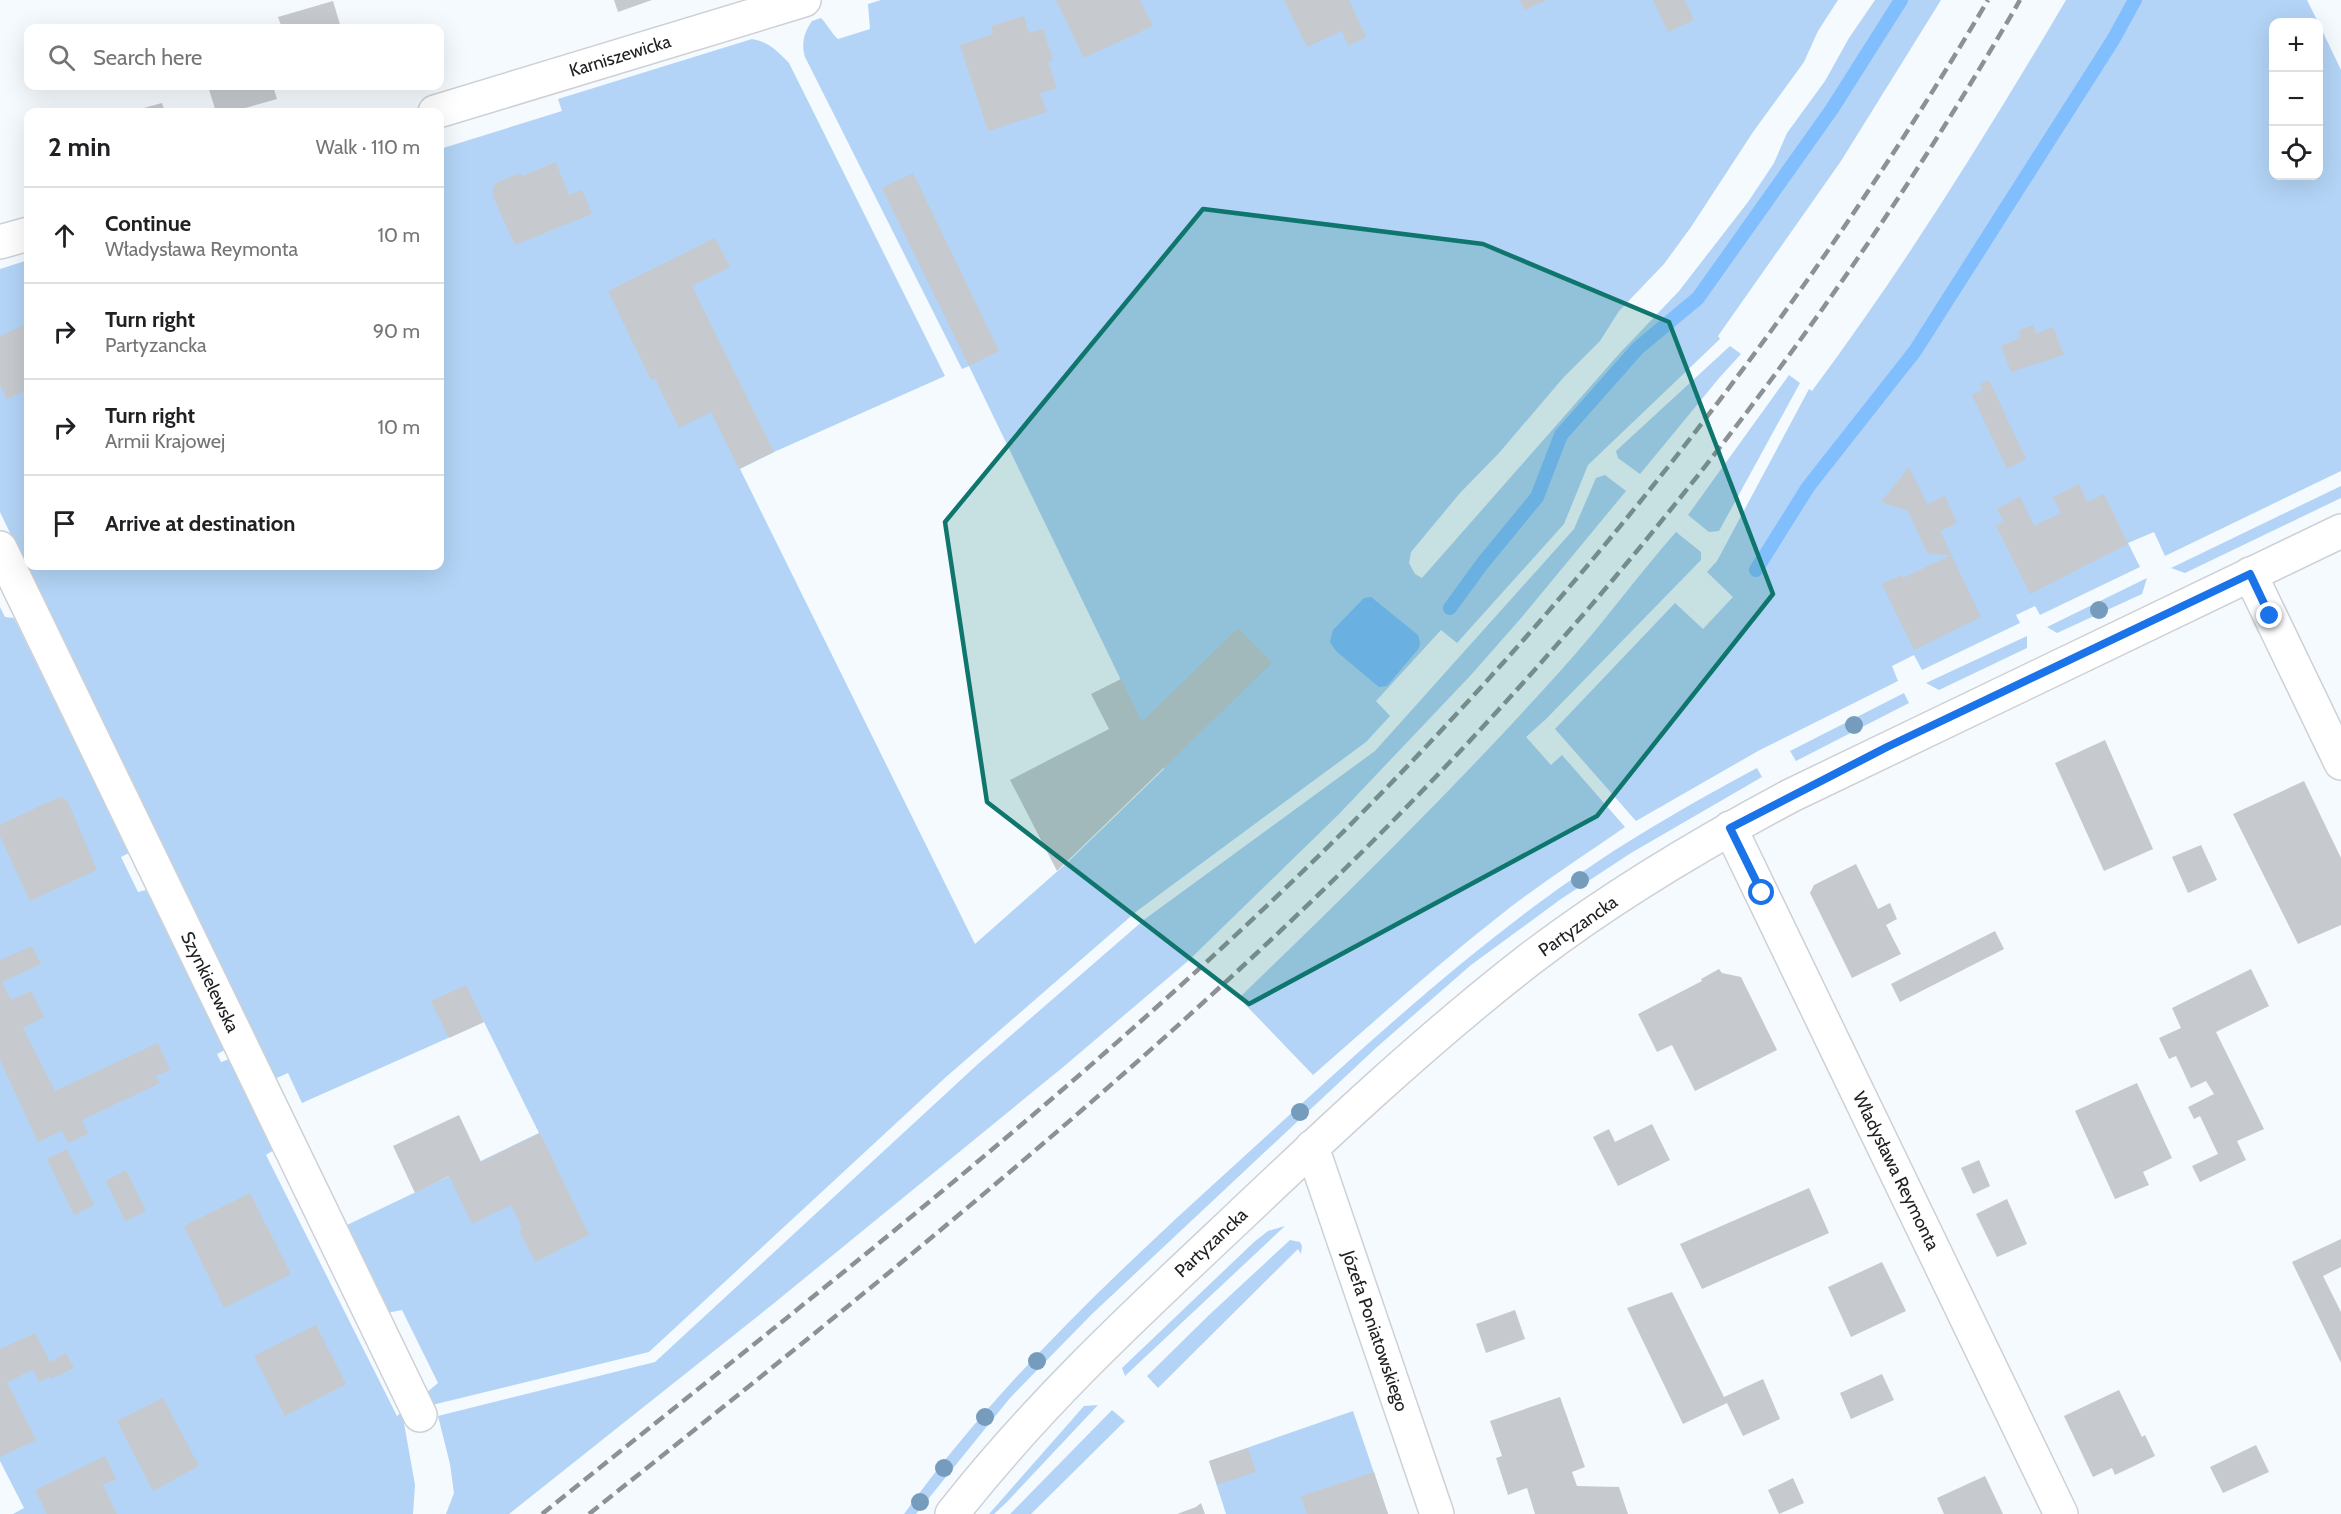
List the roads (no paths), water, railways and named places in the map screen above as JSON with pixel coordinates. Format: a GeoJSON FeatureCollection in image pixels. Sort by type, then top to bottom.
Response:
{"type":"FeatureCollection","features":[{"type":"Feature","properties":{"kind":"street","name":"Karniszewicka"},"geometry":{"type":"LineString","coordinates":[[444,109],[804,0]]}},
{"type":"Feature","properties":{"kind":"street"},"geometry":{"type":"LineString","coordinates":[[0,242],[24,235]]}},
{"type":"Feature","properties":{"kind":"street","name":"Partyzancka"},"geometry":{"type":"LineString","coordinates":[[952,1514],[1020,1432],[1086,1361],[1312,1147],[1434,1038],[1531,959],[1598,910],[1730,828],[1887,747],[2341,531]]}},
{"type":"Feature","properties":{"kind":"street","name":"Szynkielewska"},"geometry":{"type":"LineString","coordinates":[[0,548],[420,1415]]}},
{"type":"Feature","properties":{"kind":"street"},"geometry":{"type":"LineString","coordinates":[[2250,574],[2341,763]]}},
{"type":"Feature","properties":{"kind":"street","name":"Władysława Reymonta"},"geometry":{"type":"LineString","coordinates":[[1730,828],[2061,1514]]}},
{"type":"Feature","properties":{"kind":"street","name":"Józefa Poniatowskiego"},"geometry":{"type":"LineString","coordinates":[[1312,1147],[1437,1514]]}},
{"type":"Feature","properties":{"kind":"water"},"geometry":{"type":"Polygon","coordinates":[[[1371,597],[1418,635],[1420,642],[1419,648],[1387,686],[1379,687],[1336,651],[1330,642],[1333,630],[1364,598],[1371,597]]]}},
{"type":"Feature","properties":{"kind":"waterway"},"geometry":{"type":"LineString","coordinates":[[1450,608],[1482,564],[1537,497],[1561,435],[1638,348],[1698,298],[1832,109],[1901,0]]}},
{"type":"Feature","properties":{"kind":"waterway"},"geometry":{"type":"LineString","coordinates":[[1756,570],[1808,487],[1915,351],[2113,40],[2135,0]]}},
{"type":"Feature","properties":{"kind":"railway"},"geometry":{"type":"LineString","coordinates":[[542,1514],[852,1265],[1056,1096],[1253,919],[1348,827],[1439,733],[1527,636],[1694,434],[1848,222],[1920,112],[1988,0]]}},
{"type":"Feature","properties":{"kind":"railway"},"geometry":{"type":"LineString","coordinates":[[589,1514],[888,1274],[1083,1109],[1273,938],[1459,753],[1637,551],[1721,446],[1802,338],[1878,228],[1951,115],[2020,0]]}}]}
